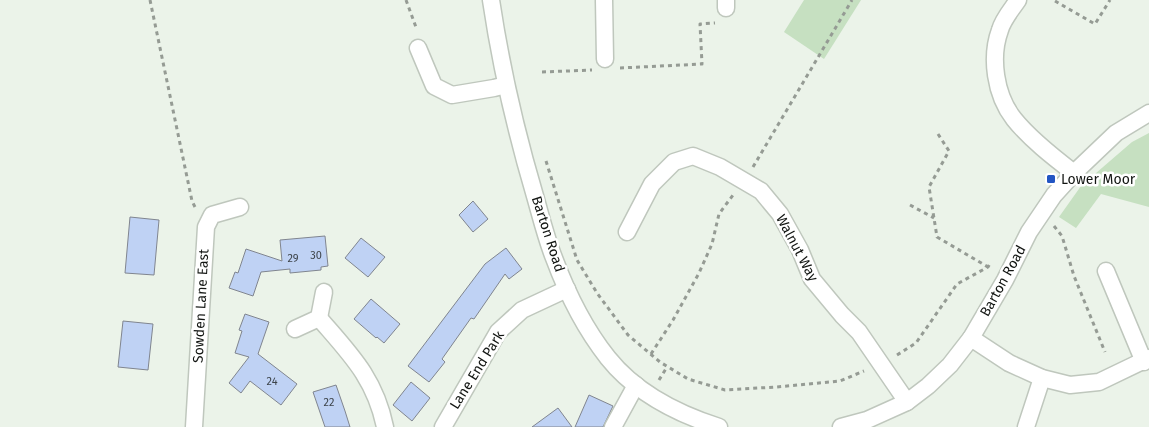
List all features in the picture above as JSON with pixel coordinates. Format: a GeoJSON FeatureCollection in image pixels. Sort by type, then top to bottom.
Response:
{"type":"FeatureCollection","features":[{"type":"Feature","properties":{"kind":"street","name":"Barton Road"},"geometry":{"type":"LineString","coordinates":[[491,0],[506,85],[522,152],[551,249],[567,289],[587,328],[609,359],[649,396],[696,419],[720,427]]}},
{"type":"Feature","properties":{"kind":"street"},"geometry":{"type":"LineString","coordinates":[[604,0],[606,65]]}},
{"type":"Feature","properties":{"kind":"street"},"geometry":{"type":"LineString","coordinates":[[1018,0],[1000,28],[995,49],[994,70],[1001,93],[1012,117],[1027,134],[1074,173]]}},
{"type":"Feature","properties":{"kind":"street"},"geometry":{"type":"LineString","coordinates":[[418,48],[434,86],[452,95],[506,85]]}},
{"type":"Feature","properties":{"kind":"street","name":"Barton Road"},"geometry":{"type":"LineString","coordinates":[[841,427],[867,423],[907,402],[945,370],[971,338],[1005,280],[1029,232],[1054,195],[1116,133],[1149,113]]}},
{"type":"Feature","properties":{"kind":"street","name":"Walnut Way"},"geometry":{"type":"LineString","coordinates":[[627,232],[652,184],[674,162],[693,156],[720,167],[761,191],[780,214],[800,250],[812,279],[859,332],[907,402]]}},
{"type":"Feature","properties":{"kind":"street"},"geometry":{"type":"LineString","coordinates":[[206,226],[212,215],[240,207]]}},
{"type":"Feature","properties":{"kind":"street","name":"Sowden Lane East"},"geometry":{"type":"LineString","coordinates":[[194,427],[206,226]]}},
{"type":"Feature","properties":{"kind":"street"},"geometry":{"type":"LineString","coordinates":[[971,338],[1009,363],[1042,378],[1070,385],[1099,382],[1146,360],[1106,271]]}},
{"type":"Feature","properties":{"kind":"street","name":"Lane End Park"},"geometry":{"type":"LineString","coordinates":[[443,427],[498,332],[522,310],[567,289]]}},
{"type":"Feature","properties":{"kind":"street"},"geometry":{"type":"LineString","coordinates":[[319,318],[324,292]]}},
{"type":"Feature","properties":{"kind":"street"},"geometry":{"type":"LineString","coordinates":[[295,329],[319,318]]}},
{"type":"Feature","properties":{"kind":"street"},"geometry":{"type":"LineString","coordinates":[[319,318],[364,372],[381,405],[385,427]]}},
{"type":"Feature","properties":{"kind":"street"},"geometry":{"type":"LineString","coordinates":[[1026,427],[1042,378]]}},
{"type":"Feature","properties":{"kind":"street"},"geometry":{"type":"LineString","coordinates":[[613,427],[636,385]]}},
{"type":"Feature","properties":{"kind":"path"},"geometry":{"type":"LineString","coordinates":[[150,0],[192,201],[206,226]]}},
{"type":"Feature","properties":{"kind":"path"},"geometry":{"type":"LineString","coordinates":[[406,0],[418,35],[418,48]]}},
{"type":"Feature","properties":{"kind":"path"},"geometry":{"type":"LineString","coordinates":[[651,355],[699,273],[712,244],[719,214],[745,182],[852,0]]}},
{"type":"Feature","properties":{"kind":"path"},"geometry":{"type":"LineString","coordinates":[[1055,1],[1095,24],[1110,0]]}},
{"type":"Feature","properties":{"kind":"path"},"geometry":{"type":"LineString","coordinates":[[542,72],[606,65],[702,64],[700,24],[726,23],[726,4]]}},
{"type":"Feature","properties":{"kind":"path"},"geometry":{"type":"LineString","coordinates":[[938,134],[949,151],[929,187],[936,237],[988,267]]}},
{"type":"Feature","properties":{"kind":"path"},"geometry":{"type":"LineString","coordinates":[[546,161],[577,260],[628,335],[660,362],[688,379],[725,390],[840,381],[882,364],[916,343],[957,284],[988,267],[993,259]]}},
{"type":"Feature","properties":{"kind":"path"},"geometry":{"type":"LineString","coordinates":[[910,205],[934,219]]}},
{"type":"Feature","properties":{"kind":"path"},"geometry":{"type":"LineString","coordinates":[[1040,216],[1053,224],[1062,236],[1074,276],[1105,352]]}},
{"type":"Feature","properties":{"kind":"green space"},"geometry":{"type":"Polygon","coordinates":[[[804,0],[861,0],[824,59],[784,32],[804,0]]]}},
{"type":"Feature","properties":{"kind":"green space"},"geometry":{"type":"Polygon","coordinates":[[[1149,133],[1149,207],[1101,194],[1076,228],[1059,217],[1081,186],[1132,142],[1149,133]]]}},
{"type":"Feature","properties":{"kind":"building"},"geometry":{"type":"Polygon","coordinates":[[[473,201],[488,219],[473,232],[459,215],[473,201]]]}},
{"type":"Feature","properties":{"kind":"building"},"geometry":{"type":"Polygon","coordinates":[[[130,217],[159,220],[154,275],[125,273],[130,217]]]}},
{"type":"Feature","properties":{"kind":"building"},"geometry":{"type":"Polygon","coordinates":[[[325,236],[328,266],[321,267],[321,270],[290,273],[290,269],[261,272],[253,296],[229,288],[235,272],[238,273],[246,249],[282,261],[280,240],[325,236]]]}},
{"type":"Feature","properties":{"kind":"building"},"geometry":{"type":"Polygon","coordinates":[[[361,238],[385,257],[368,277],[345,258],[361,238]]]}},
{"type":"Feature","properties":{"kind":"building"},"geometry":{"type":"Polygon","coordinates":[[[506,248],[522,269],[509,279],[505,274],[474,319],[471,318],[442,359],[445,362],[429,382],[408,366],[485,264],[506,248]]]}},
{"type":"Feature","properties":{"kind":"building"},"geometry":{"type":"Polygon","coordinates":[[[371,299],[400,324],[384,343],[354,319],[371,299]]]}},
{"type":"Feature","properties":{"kind":"building"},"geometry":{"type":"Polygon","coordinates":[[[245,314],[269,322],[258,354],[297,384],[281,405],[250,381],[241,393],[229,383],[249,357],[235,353],[242,331],[239,330],[245,314]]]}},
{"type":"Feature","properties":{"kind":"building"},"geometry":{"type":"Polygon","coordinates":[[[123,321],[153,324],[148,370],[118,367],[123,321]]]}},
{"type":"Feature","properties":{"kind":"building"},"geometry":{"type":"Polygon","coordinates":[[[411,382],[430,398],[412,421],[393,405],[411,382]]]}},
{"type":"Feature","properties":{"kind":"building"},"geometry":{"type":"Polygon","coordinates":[[[336,385],[350,427],[325,427],[313,392],[336,385]]]}},
{"type":"Feature","properties":{"kind":"building"},"geometry":{"type":"Polygon","coordinates":[[[589,395],[613,406],[603,427],[575,427],[589,395]]]}},
{"type":"Feature","properties":{"kind":"building"},"geometry":{"type":"Polygon","coordinates":[[[558,408],[572,427],[532,427],[558,408]]]}},
{"type":"Feature","properties":{"kind":"place","name":"Lower Moor"},"geometry":{"type":"Point","coordinates":[1051,179]}}]}
